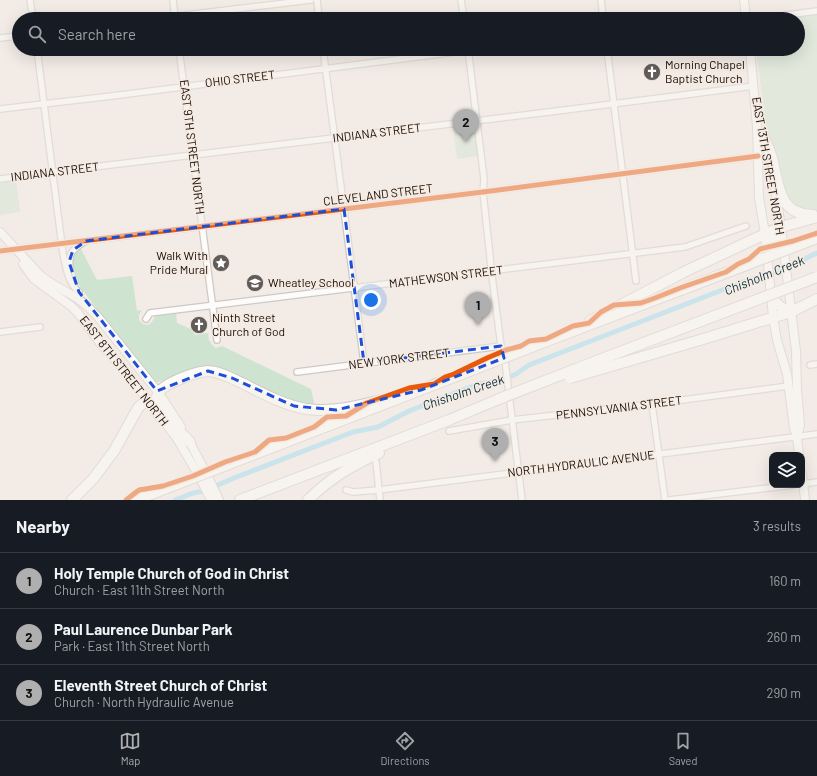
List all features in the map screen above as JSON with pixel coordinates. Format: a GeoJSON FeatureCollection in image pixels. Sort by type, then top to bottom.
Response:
{"type":"FeatureCollection","features":[{"type":"Feature","properties":{"kind":"highway"},"geometry":{"type":"LineString","coordinates":[[764,137],[772,157],[782,196],[787,204],[794,211],[802,215],[817,216]]}},
{"type":"Feature","properties":{"kind":"highway"},"geometry":{"type":"LineString","coordinates":[[547,341],[585,324],[684,272],[765,234],[781,227],[817,216]]}},
{"type":"Feature","properties":{"kind":"highway"},"geometry":{"type":"LineString","coordinates":[[765,234],[777,240],[783,246]]}},
{"type":"Feature","properties":{"kind":"highway"},"geometry":{"type":"LineString","coordinates":[[136,500],[817,238]]}},
{"type":"Feature","properties":{"kind":"highway"},"geometry":{"type":"LineString","coordinates":[[240,500],[817,277]]}},
{"type":"Feature","properties":{"kind":"highway"},"geometry":{"type":"LineString","coordinates":[[771,294],[775,302],[780,307],[791,312]]}},
{"type":"Feature","properties":{"kind":"highway"},"geometry":{"type":"LineString","coordinates":[[499,399],[791,312],[817,299]]}},
{"type":"Feature","properties":{"kind":"highway"},"geometry":{"type":"LineString","coordinates":[[153,403],[156,400],[158,392],[163,387],[196,373],[208,371],[232,378],[282,402],[306,409],[326,410],[351,408],[421,390]]}},
{"type":"Feature","properties":{"kind":"highway"},"geometry":{"type":"LineString","coordinates":[[153,403],[159,416]]}},
{"type":"Feature","properties":{"kind":"highway"},"geometry":{"type":"LineString","coordinates":[[75,497],[93,479],[114,451],[138,408],[142,404],[153,403],[169,418],[190,442]]}},
{"type":"Feature","properties":{"kind":"highway"},"geometry":{"type":"LineString","coordinates":[[308,500],[328,482],[353,466],[449,420]]}},
{"type":"Feature","properties":{"kind":"main road"},"geometry":{"type":"LineString","coordinates":[[744,0],[745,12]]}},
{"type":"Feature","properties":{"kind":"main road","name":"EAST 13TH STREET NORTH"},"geometry":{"type":"LineString","coordinates":[[751,56],[757,127],[759,197],[765,234],[773,317],[777,340],[787,374],[799,452]]}},
{"type":"Feature","properties":{"kind":"main road","name":"EAST 13TH STREET NORTH"},"geometry":{"type":"LineString","coordinates":[[754,86],[773,178],[781,227],[796,351],[800,425],[797,436]]}},
{"type":"Feature","properties":{"kind":"main road"},"geometry":{"type":"LineString","coordinates":[[0,232],[40,275],[78,298],[98,317]]}},
{"type":"Feature","properties":{"kind":"main road","name":"EAST 8TH STREET NORTH"},"geometry":{"type":"LineString","coordinates":[[16,250],[18,257],[34,279],[63,299],[74,309],[100,343],[153,403]]}},
{"type":"Feature","properties":{"kind":"main road","name":"EAST 8TH STREET NORTH"},"geometry":{"type":"LineString","coordinates":[[98,317],[158,392],[190,442],[203,475]]}},
{"type":"Feature","properties":{"kind":"main road","name":"EAST 8TH STREET NORTH"},"geometry":{"type":"LineString","coordinates":[[159,416],[203,475]]}},
{"type":"Feature","properties":{"kind":"main road"},"geometry":{"type":"LineString","coordinates":[[203,475],[211,500]]}},
{"type":"Feature","properties":{"kind":"main road"},"geometry":{"type":"LineString","coordinates":[[203,475],[218,500]]}},
{"type":"Feature","properties":{"kind":"main road"},"geometry":{"type":"LineString","coordinates":[[804,488],[805,500]]}},
{"type":"Feature","properties":{"kind":"street"},"geometry":{"type":"LineString","coordinates":[[30,0],[31,12]]}},
{"type":"Feature","properties":{"kind":"street"},"geometry":{"type":"LineString","coordinates":[[173,0],[174,12]]}},
{"type":"Feature","properties":{"kind":"street"},"geometry":{"type":"LineString","coordinates":[[220,12],[311,0]]}},
{"type":"Feature","properties":{"kind":"street"},"geometry":{"type":"LineString","coordinates":[[317,0],[318,12]]}},
{"type":"Feature","properties":{"kind":"street"},"geometry":{"type":"LineString","coordinates":[[462,0],[463,12]]}},
{"type":"Feature","properties":{"kind":"street"},"geometry":{"type":"LineString","coordinates":[[601,0],[602,12]]}},
{"type":"Feature","properties":{"kind":"street"},"geometry":{"type":"LineString","coordinates":[[805,13],[817,11]]}},
{"type":"Feature","properties":{"kind":"street"},"geometry":{"type":"LineString","coordinates":[[0,38],[12,37]]}},
{"type":"Feature","properties":{"kind":"street","name":"EAST 8TH STREET NORTH"},"geometry":{"type":"LineString","coordinates":[[38,56],[65,266],[72,284],[79,292]]}},
{"type":"Feature","properties":{"kind":"street","name":"EAST 9TH STREET NORTH"},"geometry":{"type":"LineString","coordinates":[[180,56],[216,340]]}},
{"type":"Feature","properties":{"kind":"street"},"geometry":{"type":"LineString","coordinates":[[324,56],[364,363]]}},
{"type":"Feature","properties":{"kind":"street","name":"OHIO STREET"},"geometry":{"type":"LineString","coordinates":[[0,108],[421,56]]}},
{"type":"Feature","properties":{"kind":"street"},"geometry":{"type":"LineString","coordinates":[[469,56],[484,179],[483,192],[492,271],[522,500]]}},
{"type":"Feature","properties":{"kind":"street"},"geometry":{"type":"LineString","coordinates":[[608,56],[636,281]]}},
{"type":"Feature","properties":{"kind":"street","name":"INDIANA STREET"},"geometry":{"type":"LineString","coordinates":[[0,179],[754,86]]}},
{"type":"Feature","properties":{"kind":"street","name":"CLEVELAND STREET"},"geometry":{"type":"LineString","coordinates":[[0,251],[483,192],[758,156]]}},
{"type":"Feature","properties":{"kind":"street","name":"MATHEWSON STREET"},"geometry":{"type":"LineString","coordinates":[[146,319],[150,313],[685,246],[746,226]]}},
{"type":"Feature","properties":{"kind":"street","name":"EAST 8TH STREET NORTH"},"geometry":{"type":"LineString","coordinates":[[86,241],[73,250],[69,262],[70,270],[79,292],[98,317]]}},
{"type":"Feature","properties":{"kind":"street"},"geometry":{"type":"LineString","coordinates":[[0,332],[40,327]]}},
{"type":"Feature","properties":{"kind":"street","name":"NEW YORK STREET"},"geometry":{"type":"LineString","coordinates":[[297,372],[501,346]]}},
{"type":"Feature","properties":{"kind":"street"},"geometry":{"type":"LineString","coordinates":[[810,365],[817,364]]}},
{"type":"Feature","properties":{"kind":"street","name":"PENNSYLVANIA STREET"},"geometry":{"type":"LineString","coordinates":[[449,431],[512,420],[652,404],[788,386]]}},
{"type":"Feature","properties":{"kind":"street"},"geometry":{"type":"LineString","coordinates":[[652,404],[665,500]]}},
{"type":"Feature","properties":{"kind":"street","name":"NORTH HYDRAULIC AVENUE"},"geometry":{"type":"LineString","coordinates":[[346,490],[353,492],[379,490],[817,434]]}},
{"type":"Feature","properties":{"kind":"street"},"geometry":{"type":"LineString","coordinates":[[376,462],[380,500]]}},
{"type":"Feature","properties":{"kind":"street"},"geometry":{"type":"LineString","coordinates":[[805,484],[817,482]]}},
{"type":"Feature","properties":{"kind":"street"},"geometry":{"type":"LineString","coordinates":[[669,500],[769,488]]}},
{"type":"Feature","properties":{"kind":"highlighted area"},"geometry":{"type":"Polygon","coordinates":[[[344,209],[364,363],[501,346],[504,358],[421,390],[336,410],[294,406],[232,378],[208,371],[157,391],[79,292],[69,262],[73,250],[86,241],[344,209]]]}},
{"type":"Feature","properties":{"kind":"green space"},"geometry":{"type":"Polygon","coordinates":[[[817,14],[817,212],[798,211],[784,193],[766,125],[757,56],[805,56],[805,15],[817,14]]]}},
{"type":"Feature","properties":{"kind":"green space"},"geometry":{"type":"Polygon","coordinates":[[[472,124],[474,126],[478,156],[457,159],[453,127],[472,124]]]}},
{"type":"Feature","properties":{"kind":"green space"},"geometry":{"type":"Polygon","coordinates":[[[16,180],[20,212],[0,215],[0,182],[16,180]]]}},
{"type":"Feature","properties":{"kind":"green space"},"geometry":{"type":"Polygon","coordinates":[[[80,247],[97,280],[132,276],[137,311],[142,310],[139,315],[139,320],[143,324],[148,325],[152,322],[156,315],[176,312],[177,323],[193,330],[195,335],[208,333],[209,341],[216,348],[222,346],[311,389],[315,407],[295,405],[222,370],[160,382],[155,382],[152,380],[80,287],[74,271],[73,261],[76,251],[80,247]]]}},
{"type":"Feature","properties":{"kind":"waterway","name":"Chisholm Creek"},"geometry":{"type":"LineString","coordinates":[[175,500],[193,493],[204,491],[353,432],[378,427],[409,411],[478,384],[501,381],[516,374],[529,365],[743,282],[788,268],[817,253]]}},
{"type":"Feature","properties":{"kind":"cycle path"},"geometry":{"type":"LineString","coordinates":[[0,251],[483,192],[758,156]]}},
{"type":"Feature","properties":{"kind":"cycle path"},"geometry":{"type":"LineString","coordinates":[[126,500],[139,490],[163,486],[255,452],[269,440],[286,438],[314,427],[327,417],[346,416],[367,403],[409,388],[434,384],[445,377],[506,350],[521,346],[529,341],[546,339],[573,326],[589,323],[601,312],[614,305],[641,303],[726,272],[749,259],[760,249],[793,241],[817,233]]}},
{"type":"Feature","properties":{"kind":"place","name":"Morning Chapel Baptist Church"},"geometry":{"type":"Point","coordinates":[652,72]}},
{"type":"Feature","properties":{"kind":"place","name":"Paul Laurence Dunbar Park"},"geometry":{"type":"Point","coordinates":[466,142]}},
{"type":"Feature","properties":{"kind":"place","name":"Walk With Pride Mural"},"geometry":{"type":"Point","coordinates":[221,263]}},
{"type":"Feature","properties":{"kind":"place","name":"Wheatley School"},"geometry":{"type":"Point","coordinates":[255,283]}},
{"type":"Feature","properties":{"kind":"place","name":"Ninth Street Church of God"},"geometry":{"type":"Point","coordinates":[199,325]}},
{"type":"Feature","properties":{"kind":"place","name":"Holy Temple Church of God in Christ"},"geometry":{"type":"Point","coordinates":[478,325]}},
{"type":"Feature","properties":{"kind":"place","name":"Eleventh Street Church of Christ"},"geometry":{"type":"Point","coordinates":[495,461]}}]}
